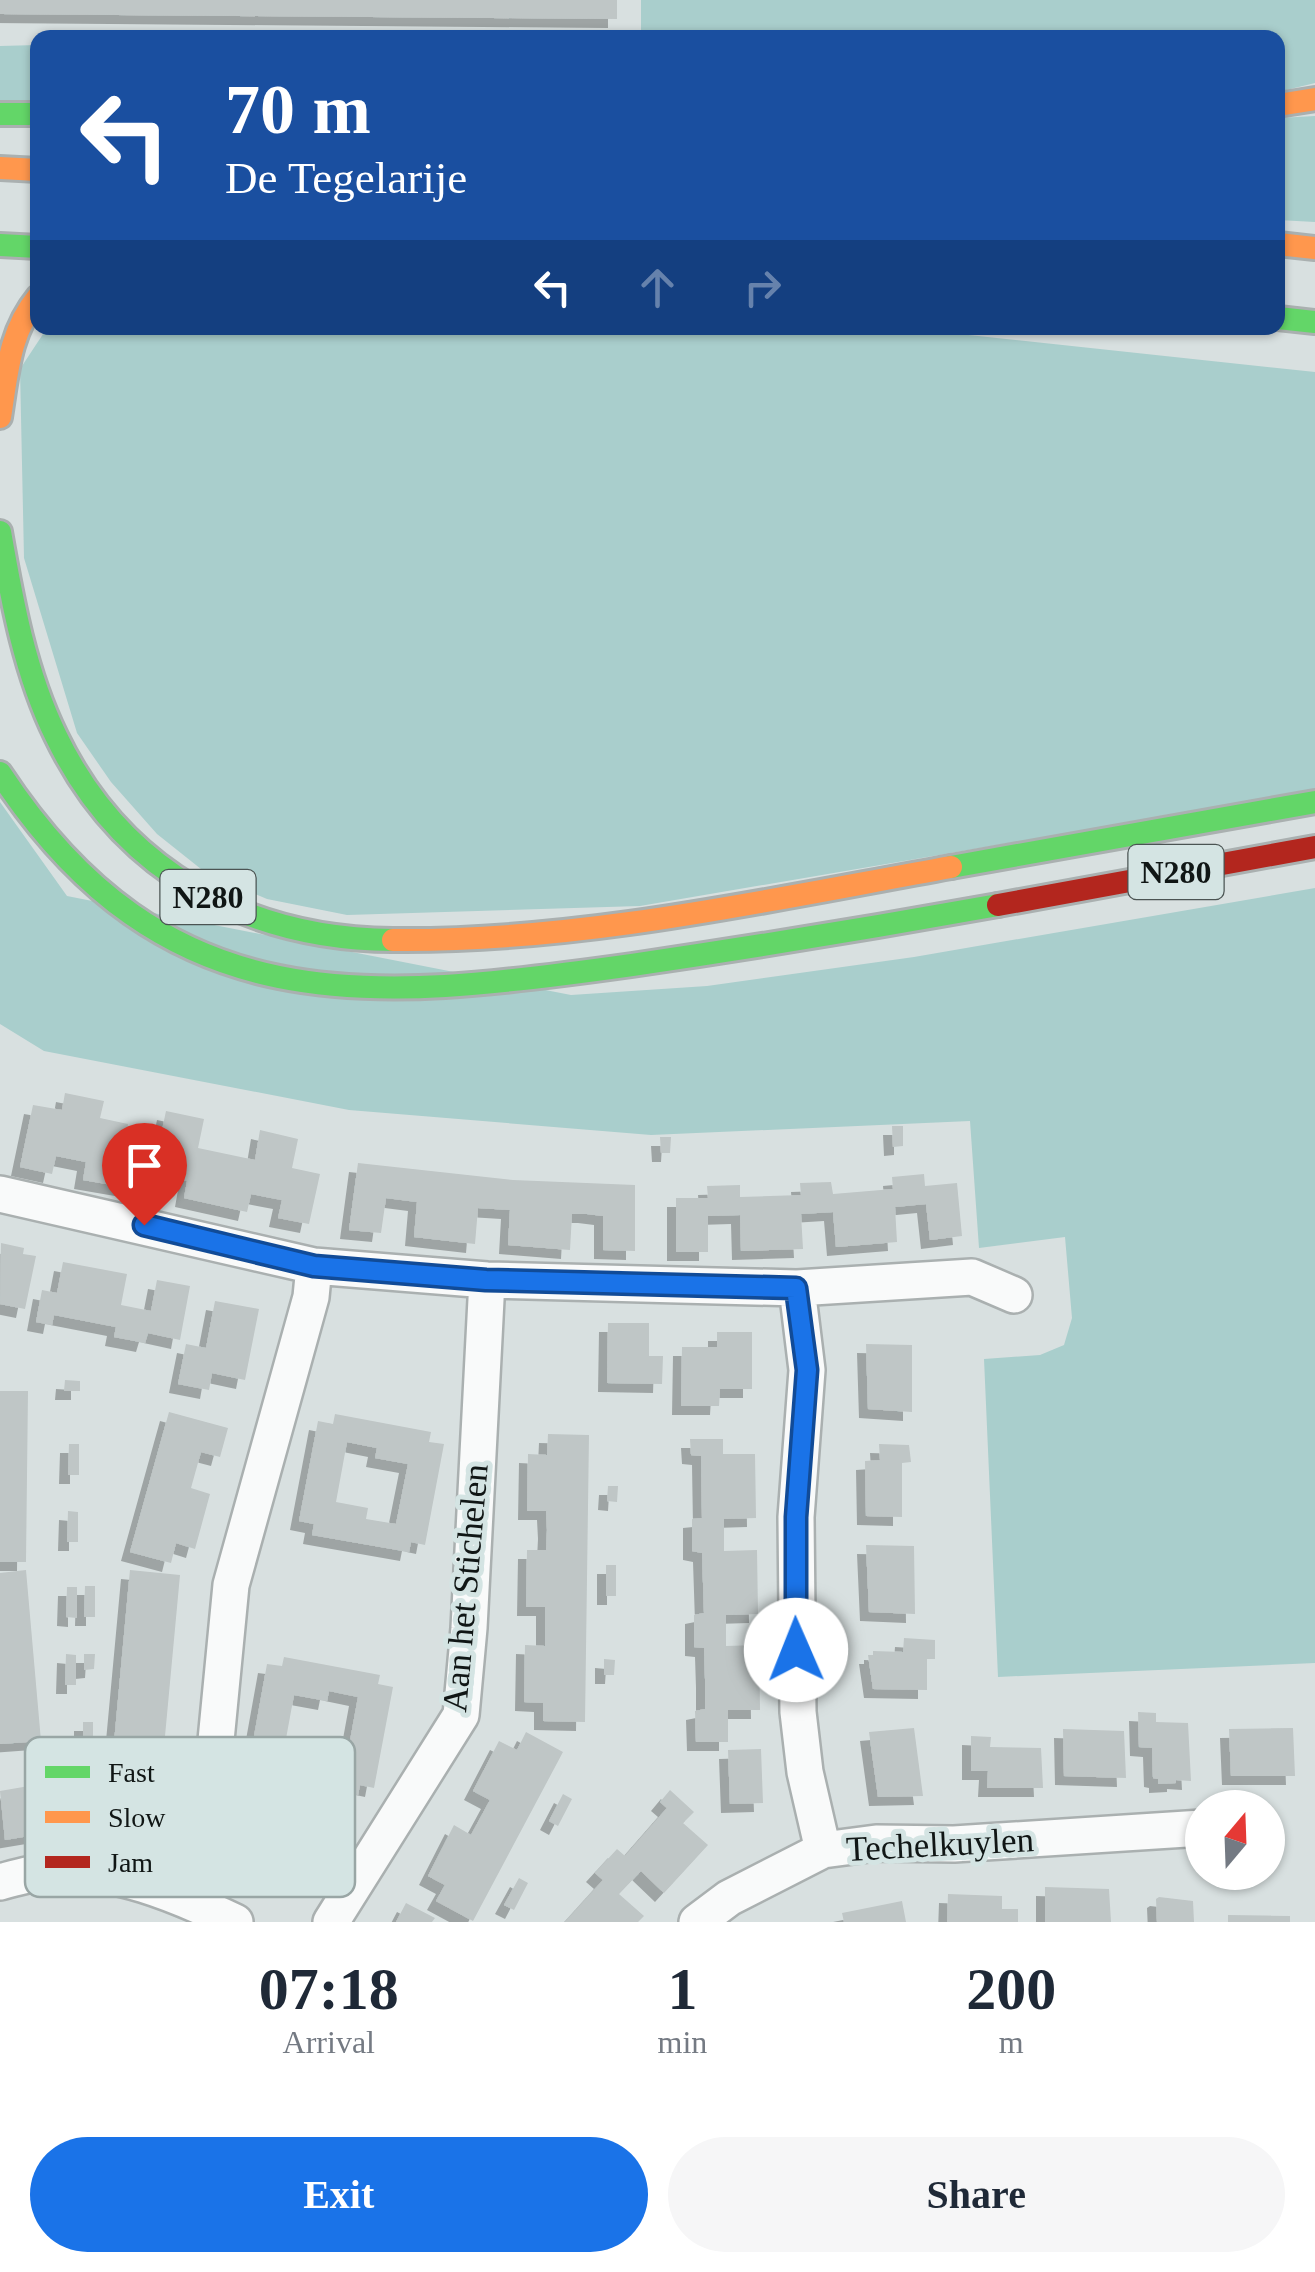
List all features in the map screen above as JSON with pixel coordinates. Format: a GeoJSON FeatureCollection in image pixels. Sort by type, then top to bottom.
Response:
{"type":"FeatureCollection","features":[{"type":"Feature","properties":{"kind":"main road"},"geometry":{"type":"LineString","coordinates":[[1285,103],[1315,99]]}},
{"type":"Feature","properties":{"kind":"main road"},"geometry":{"type":"LineString","coordinates":[[0,114],[30,114]]}},
{"type":"Feature","properties":{"kind":"main road"},"geometry":{"type":"LineString","coordinates":[[0,168],[30,170]]}},
{"type":"Feature","properties":{"kind":"main road"},"geometry":{"type":"LineString","coordinates":[[0,245],[30,247]]}},
{"type":"Feature","properties":{"kind":"main road"},"geometry":{"type":"LineString","coordinates":[[1285,245],[1315,248]]}},
{"type":"Feature","properties":{"kind":"main road"},"geometry":{"type":"LineString","coordinates":[[0,417],[13,338],[20,318],[30,306]]}},
{"type":"Feature","properties":{"kind":"main road"},"geometry":{"type":"LineString","coordinates":[[1285,319],[1315,322]]}},
{"type":"Feature","properties":{"kind":"main road","name":"N280"},"geometry":{"type":"LineString","coordinates":[[0,532],[32,683],[59,743],[104,811],[132,842],[197,892],[229,908],[295,929],[332,936],[413,941],[494,937],[639,921],[1315,802]]}},
{"type":"Feature","properties":{"kind":"main road","name":"N280"},"geometry":{"type":"LineString","coordinates":[[0,773],[55,849],[104,895],[158,932],[212,958],[266,976],[361,990],[450,989],[715,954],[1315,848]]}},
{"type":"Feature","properties":{"kind":"street"},"geometry":{"type":"LineString","coordinates":[[0,1194],[314,1266],[486,1280],[796,1288],[972,1277],[1014,1295]]}},
{"type":"Feature","properties":{"kind":"street"},"geometry":{"type":"LineString","coordinates":[[216,1737],[231,1585],[311,1296],[314,1266]]}},
{"type":"Feature","properties":{"kind":"street","name":"Aan het Stichelen"},"geometry":{"type":"LineString","coordinates":[[355,1884],[461,1714],[486,1280]]}},
{"type":"Feature","properties":{"kind":"street"},"geometry":{"type":"LineString","coordinates":[[796,1288],[807,1370],[796,1517],[798,1712],[805,1772],[823,1850]]}},
{"type":"Feature","properties":{"kind":"street","name":"Techelkuylen"},"geometry":{"type":"LineString","coordinates":[[698,1922],[729,1898],[823,1850],[876,1843],[954,1844],[1185,1829]]}},
{"type":"Feature","properties":{"kind":"street"},"geometry":{"type":"LineString","coordinates":[[0,1882],[25,1877]]}},
{"type":"Feature","properties":{"kind":"street"},"geometry":{"type":"LineString","coordinates":[[175,1897],[235,1922]]}},
{"type":"Feature","properties":{"kind":"street"},"geometry":{"type":"LineString","coordinates":[[200,1906],[201,1897]]}},
{"type":"Feature","properties":{"kind":"street","name":"Aan het Stichelen"},"geometry":{"type":"LineString","coordinates":[[331,1922],[347,1897]]}},
{"type":"Feature","properties":{"kind":"shaded area"},"geometry":{"type":"Polygon","coordinates":[[[641,0],[1315,0],[1315,83],[1285,90],[1285,30],[641,30],[641,0]]]}},
{"type":"Feature","properties":{"kind":"shaded area"},"geometry":{"type":"Polygon","coordinates":[[[30,45],[30,104],[0,104],[0,46],[30,45]]]}},
{"type":"Feature","properties":{"kind":"shaded area"},"geometry":{"type":"Polygon","coordinates":[[[1315,116],[1315,222],[1285,220],[1285,118],[1315,116]]]}},
{"type":"Feature","properties":{"kind":"shaded area"},"geometry":{"type":"Polygon","coordinates":[[[42,335],[968,335],[1315,372],[1315,791],[640,906],[347,915],[267,899],[206,873],[157,834],[111,782],[77,733],[24,558],[20,369],[42,335]]]}},
{"type":"Feature","properties":{"kind":"shaded area"},"geometry":{"type":"Polygon","coordinates":[[[0,802],[67,896],[571,995],[707,986],[914,957],[1315,888],[1315,1663],[998,1677],[984,1359],[1040,1355],[1064,1345],[1072,1318],[1065,1237],[979,1248],[970,1121],[651,1135],[349,1110],[44,1051],[0,1024],[0,802]]]}},
{"type":"Feature","properties":{"kind":"building"},"geometry":{"type":"Polygon","coordinates":[[[0,0],[617,0],[617,19],[0,14],[0,0]]]}},
{"type":"Feature","properties":{"kind":"building"},"geometry":{"type":"Polygon","coordinates":[[[65,1093],[104,1101],[100,1118],[128,1124],[126,1135],[160,1140],[166,1111],[204,1119],[198,1148],[255,1160],[260,1130],[298,1139],[292,1168],[320,1174],[309,1224],[278,1218],[282,1200],[251,1194],[247,1212],[184,1198],[187,1181],[157,1174],[153,1192],[83,1180],[86,1162],[56,1156],[52,1174],[20,1167],[33,1105],[62,1110],[65,1093]]]}},
{"type":"Feature","properties":{"kind":"building"},"geometry":{"type":"Polygon","coordinates":[[[892,1126],[903,1126],[903,1146],[893,1147],[892,1126]]]}},
{"type":"Feature","properties":{"kind":"building"},"geometry":{"type":"Polygon","coordinates":[[[660,1137],[671,1137],[670,1153],[661,1153],[660,1137]]]}},
{"type":"Feature","properties":{"kind":"building"},"geometry":{"type":"Polygon","coordinates":[[[358,1163],[513,1180],[635,1185],[635,1251],[603,1250],[603,1216],[587,1214],[572,1214],[570,1250],[508,1245],[510,1210],[478,1208],[475,1244],[414,1237],[417,1202],[386,1198],[381,1233],[349,1230],[358,1163]]]}},
{"type":"Feature","properties":{"kind":"building"},"geometry":{"type":"Polygon","coordinates":[[[924,1174],[925,1186],[957,1183],[962,1236],[930,1240],[926,1204],[895,1207],[897,1242],[836,1247],[833,1212],[801,1214],[803,1249],[741,1251],[740,1215],[708,1216],[708,1252],[676,1252],[676,1198],[708,1198],[707,1186],[740,1185],[740,1197],[801,1195],[800,1183],[831,1182],[833,1194],[893,1189],[892,1177],[924,1174]]]}},
{"type":"Feature","properties":{"kind":"building"},"geometry":{"type":"Polygon","coordinates":[[[1,1243],[24,1248],[23,1254],[36,1256],[25,1309],[0,1304],[1,1243]]]}},
{"type":"Feature","properties":{"kind":"building"},"geometry":{"type":"Polygon","coordinates":[[[63,1262],[127,1274],[121,1305],[151,1311],[157,1280],[190,1286],[180,1340],[148,1333],[145,1343],[114,1337],[116,1327],[54,1315],[52,1325],[36,1322],[42,1290],[57,1293],[63,1262]]]}},
{"type":"Feature","properties":{"kind":"building"},"geometry":{"type":"Polygon","coordinates":[[[215,1301],[259,1309],[245,1380],[212,1373],[209,1390],[178,1384],[186,1344],[206,1348],[215,1301]]]}},
{"type":"Feature","properties":{"kind":"building"},"geometry":{"type":"Polygon","coordinates":[[[608,1323],[649,1323],[649,1356],[663,1356],[662,1384],[607,1383],[608,1323]]]}},
{"type":"Feature","properties":{"kind":"building"},"geometry":{"type":"Polygon","coordinates":[[[717,1332],[752,1332],[752,1389],[720,1389],[719,1406],[681,1406],[682,1347],[717,1347],[717,1332]]]}},
{"type":"Feature","properties":{"kind":"building"},"geometry":{"type":"Polygon","coordinates":[[[866,1344],[912,1345],[912,1412],[868,1409],[866,1344]]]}},
{"type":"Feature","properties":{"kind":"building"},"geometry":{"type":"Polygon","coordinates":[[[65,1380],[80,1381],[80,1391],[64,1391],[65,1380]]]}},
{"type":"Feature","properties":{"kind":"building"},"geometry":{"type":"Polygon","coordinates":[[[0,1391],[28,1391],[26,1562],[0,1562],[0,1391]]]}},
{"type":"Feature","properties":{"kind":"building"},"geometry":{"type":"Polygon","coordinates":[[[169,1412],[228,1428],[220,1457],[201,1452],[191,1488],[210,1494],[195,1549],[176,1543],[171,1563],[130,1552],[169,1412]]]}},
{"type":"Feature","properties":{"kind":"building"},"geometry":{"type":"Polygon","coordinates":[[[335,1414],[431,1432],[429,1442],[444,1444],[425,1545],[411,1542],[409,1552],[312,1535],[314,1524],[299,1521],[318,1421],[333,1424],[335,1414]],[[347,1442],[336,1502],[368,1508],[366,1519],[396,1524],[408,1464],[375,1458],[377,1448],[347,1442]]]}},
{"type":"Feature","properties":{"kind":"building"},"geometry":{"type":"Polygon","coordinates":[[[548,1434],[589,1435],[585,1722],[543,1721],[543,1703],[524,1702],[525,1645],[545,1646],[545,1607],[526,1607],[527,1550],[546,1550],[547,1530],[546,1511],[527,1511],[528,1454],[547,1455],[548,1434]]]}},
{"type":"Feature","properties":{"kind":"building"},"geometry":{"type":"Polygon","coordinates":[[[690,1439],[723,1439],[723,1454],[755,1454],[756,1518],[724,1519],[724,1551],[757,1550],[758,1614],[726,1615],[726,1646],[759,1645],[760,1710],[728,1710],[728,1742],[696,1742],[695,1711],[705,1709],[704,1648],[694,1647],[694,1615],[704,1613],[702,1553],[692,1551],[692,1519],[702,1518],[701,1456],[691,1455],[690,1439]]]}},
{"type":"Feature","properties":{"kind":"building"},"geometry":{"type":"Polygon","coordinates":[[[69,1444],[79,1444],[79,1475],[68,1475],[69,1444]]]}},
{"type":"Feature","properties":{"kind":"building"},"geometry":{"type":"Polygon","coordinates":[[[879,1444],[909,1445],[911,1462],[902,1463],[902,1517],[866,1516],[865,1461],[880,1460],[879,1444]]]}},
{"type":"Feature","properties":{"kind":"building"},"geometry":{"type":"Polygon","coordinates":[[[608,1486],[618,1486],[617,1502],[607,1501],[608,1486]]]}},
{"type":"Feature","properties":{"kind":"building"},"geometry":{"type":"Polygon","coordinates":[[[68,1511],[78,1512],[78,1542],[67,1542],[68,1511]]]}},
{"type":"Feature","properties":{"kind":"building"},"geometry":{"type":"Polygon","coordinates":[[[866,1545],[914,1546],[915,1614],[869,1612],[866,1545]]]}},
{"type":"Feature","properties":{"kind":"building"},"geometry":{"type":"Polygon","coordinates":[[[606,1565],[616,1565],[616,1596],[606,1596],[606,1565]]]}},
{"type":"Feature","properties":{"kind":"building"},"geometry":{"type":"Polygon","coordinates":[[[26,1570],[41,1737],[25,1737],[25,1742],[0,1744],[0,1573],[26,1570]]]}},
{"type":"Feature","properties":{"kind":"building"},"geometry":{"type":"Polygon","coordinates":[[[130,1570],[180,1575],[165,1737],[115,1737],[130,1570]]]}},
{"type":"Feature","properties":{"kind":"building"},"geometry":{"type":"Polygon","coordinates":[[[85,1586],[95,1586],[95,1617],[84,1617],[85,1586]]]}},
{"type":"Feature","properties":{"kind":"building"},"geometry":{"type":"Polygon","coordinates":[[[67,1587],[77,1587],[77,1618],[66,1617],[67,1587]]]}},
{"type":"Feature","properties":{"kind":"building"},"geometry":{"type":"Polygon","coordinates":[[[904,1638],[935,1640],[935,1659],[927,1659],[927,1690],[873,1689],[868,1655],[873,1655],[873,1651],[903,1652],[904,1638]]]}},
{"type":"Feature","properties":{"kind":"building"},"geometry":{"type":"Polygon","coordinates":[[[66,1654],[76,1655],[76,1685],[65,1685],[66,1654]]]}},
{"type":"Feature","properties":{"kind":"building"},"geometry":{"type":"Polygon","coordinates":[[[84,1654],[95,1654],[94,1669],[84,1670],[84,1654]]]}},
{"type":"Feature","properties":{"kind":"building"},"geometry":{"type":"Polygon","coordinates":[[[284,1657],[380,1675],[378,1684],[393,1687],[374,1788],[360,1785],[355,1794],[355,1737],[351,1737],[358,1697],[329,1691],[327,1701],[294,1695],[286,1737],[254,1737],[267,1664],[282,1666],[284,1657]]]}},
{"type":"Feature","properties":{"kind":"building"},"geometry":{"type":"Polygon","coordinates":[[[604,1659],[615,1660],[614,1675],[604,1675],[604,1659]]]}},
{"type":"Feature","properties":{"kind":"building"},"geometry":{"type":"Polygon","coordinates":[[[1138,1712],[1156,1713],[1156,1722],[1188,1723],[1191,1781],[1158,1784],[1158,1779],[1153,1778],[1152,1748],[1139,1747],[1138,1712]]]}},
{"type":"Feature","properties":{"kind":"building"},"geometry":{"type":"Polygon","coordinates":[[[83,1722],[93,1722],[93,1737],[83,1737],[83,1722]]]}},
{"type":"Feature","properties":{"kind":"building"},"geometry":{"type":"Polygon","coordinates":[[[914,1728],[923,1796],[878,1797],[869,1732],[914,1728]]]}},
{"type":"Feature","properties":{"kind":"building"},"geometry":{"type":"Polygon","coordinates":[[[1293,1728],[1295,1776],[1231,1776],[1229,1729],[1293,1728]]]}},
{"type":"Feature","properties":{"kind":"building"},"geometry":{"type":"Polygon","coordinates":[[[1063,1729],[1124,1731],[1126,1778],[1064,1776],[1063,1729]]]}},
{"type":"Feature","properties":{"kind":"building"},"geometry":{"type":"Polygon","coordinates":[[[526,1732],[563,1752],[473,1921],[436,1901],[445,1885],[428,1876],[454,1825],[471,1835],[490,1800],[473,1791],[499,1741],[517,1750],[526,1732]]]}},
{"type":"Feature","properties":{"kind":"building"},"geometry":{"type":"Polygon","coordinates":[[[971,1736],[991,1737],[990,1747],[1041,1748],[1043,1788],[987,1788],[988,1771],[971,1771],[971,1736]]]}},
{"type":"Feature","properties":{"kind":"building"},"geometry":{"type":"Polygon","coordinates":[[[761,1749],[763,1803],[730,1804],[728,1750],[761,1749]]]}},
{"type":"Feature","properties":{"kind":"building"},"geometry":{"type":"Polygon","coordinates":[[[25,1787],[25,1837],[5,1840],[0,1791],[25,1787]]]}},
{"type":"Feature","properties":{"kind":"building"},"geometry":{"type":"Polygon","coordinates":[[[670,1790],[694,1812],[683,1823],[708,1845],[664,1893],[641,1871],[619,1894],[644,1916],[638,1922],[565,1922],[603,1880],[595,1873],[617,1849],[625,1856],[667,1808],[660,1802],[670,1790]]]}},
{"type":"Feature","properties":{"kind":"building"},"geometry":{"type":"Polygon","coordinates":[[[563,1794],[572,1799],[558,1826],[549,1821],[563,1794]]]}},
{"type":"Feature","properties":{"kind":"building"},"geometry":{"type":"Polygon","coordinates":[[[519,1878],[528,1883],[514,1910],[504,1905],[519,1878]]]}},
{"type":"Feature","properties":{"kind":"building"},"geometry":{"type":"Polygon","coordinates":[[[1045,1887],[1109,1889],[1111,1922],[1045,1922],[1045,1887]]]}},
{"type":"Feature","properties":{"kind":"building"},"geometry":{"type":"Polygon","coordinates":[[[948,1894],[1002,1896],[1002,1909],[1018,1909],[1018,1922],[947,1922],[948,1894]]]}},
{"type":"Feature","properties":{"kind":"building"},"geometry":{"type":"Polygon","coordinates":[[[1159,1897],[1193,1901],[1194,1922],[1157,1922],[1159,1897]]]}},
{"type":"Feature","properties":{"kind":"building"},"geometry":{"type":"Polygon","coordinates":[[[902,1901],[906,1922],[844,1922],[842,1913],[902,1901]]]}},
{"type":"Feature","properties":{"kind":"building"},"geometry":{"type":"Polygon","coordinates":[[[406,1903],[435,1918],[432,1922],[396,1922],[406,1903]]]}},
{"type":"Feature","properties":{"kind":"building"},"geometry":{"type":"Polygon","coordinates":[[[1228,1915],[1290,1916],[1290,1922],[1228,1922],[1228,1915]]]}},
{"type":"Feature","properties":{"kind":"traffic: fast"},"geometry":{"type":"LineString","coordinates":[[0,114],[30,114]]}},
{"type":"Feature","properties":{"kind":"traffic: fast"},"geometry":{"type":"LineString","coordinates":[[0,245],[30,247]]}},
{"type":"Feature","properties":{"kind":"traffic: fast"},"geometry":{"type":"LineString","coordinates":[[1285,319],[1315,322]]}},
{"type":"Feature","properties":{"kind":"traffic: fast"},"geometry":{"type":"LineString","coordinates":[[0,532],[21,636],[45,712],[83,783],[115,825],[152,860],[239,911],[287,927],[393,940]]}},
{"type":"Feature","properties":{"kind":"traffic: fast"},"geometry":{"type":"LineString","coordinates":[[0,773],[64,855],[131,914],[203,954],[279,977],[360,987],[445,986],[536,978],[998,905]]}},
{"type":"Feature","properties":{"kind":"traffic: fast"},"geometry":{"type":"LineString","coordinates":[[951,867],[1315,802]]}},
{"type":"Feature","properties":{"kind":"traffic: slow"},"geometry":{"type":"LineString","coordinates":[[1285,104],[1315,99]]}},
{"type":"Feature","properties":{"kind":"traffic: slow"},"geometry":{"type":"LineString","coordinates":[[0,168],[30,170]]}},
{"type":"Feature","properties":{"kind":"traffic: slow"},"geometry":{"type":"LineString","coordinates":[[1285,245],[1315,248]]}},
{"type":"Feature","properties":{"kind":"traffic: slow"},"geometry":{"type":"LineString","coordinates":[[0,417],[15,339],[30,307]]}},
{"type":"Feature","properties":{"kind":"traffic: slow"},"geometry":{"type":"LineString","coordinates":[[393,940],[533,934],[674,917],[951,867]]}},
{"type":"Feature","properties":{"kind":"traffic: jam"},"geometry":{"type":"LineString","coordinates":[[998,905],[1315,847]]}},
{"type":"Feature","properties":{"kind":"route"},"geometry":{"type":"LineString","coordinates":[[144,1225],[314,1266],[486,1280],[796,1288],[807,1370],[796,1517],[796,1650]]}}]}
